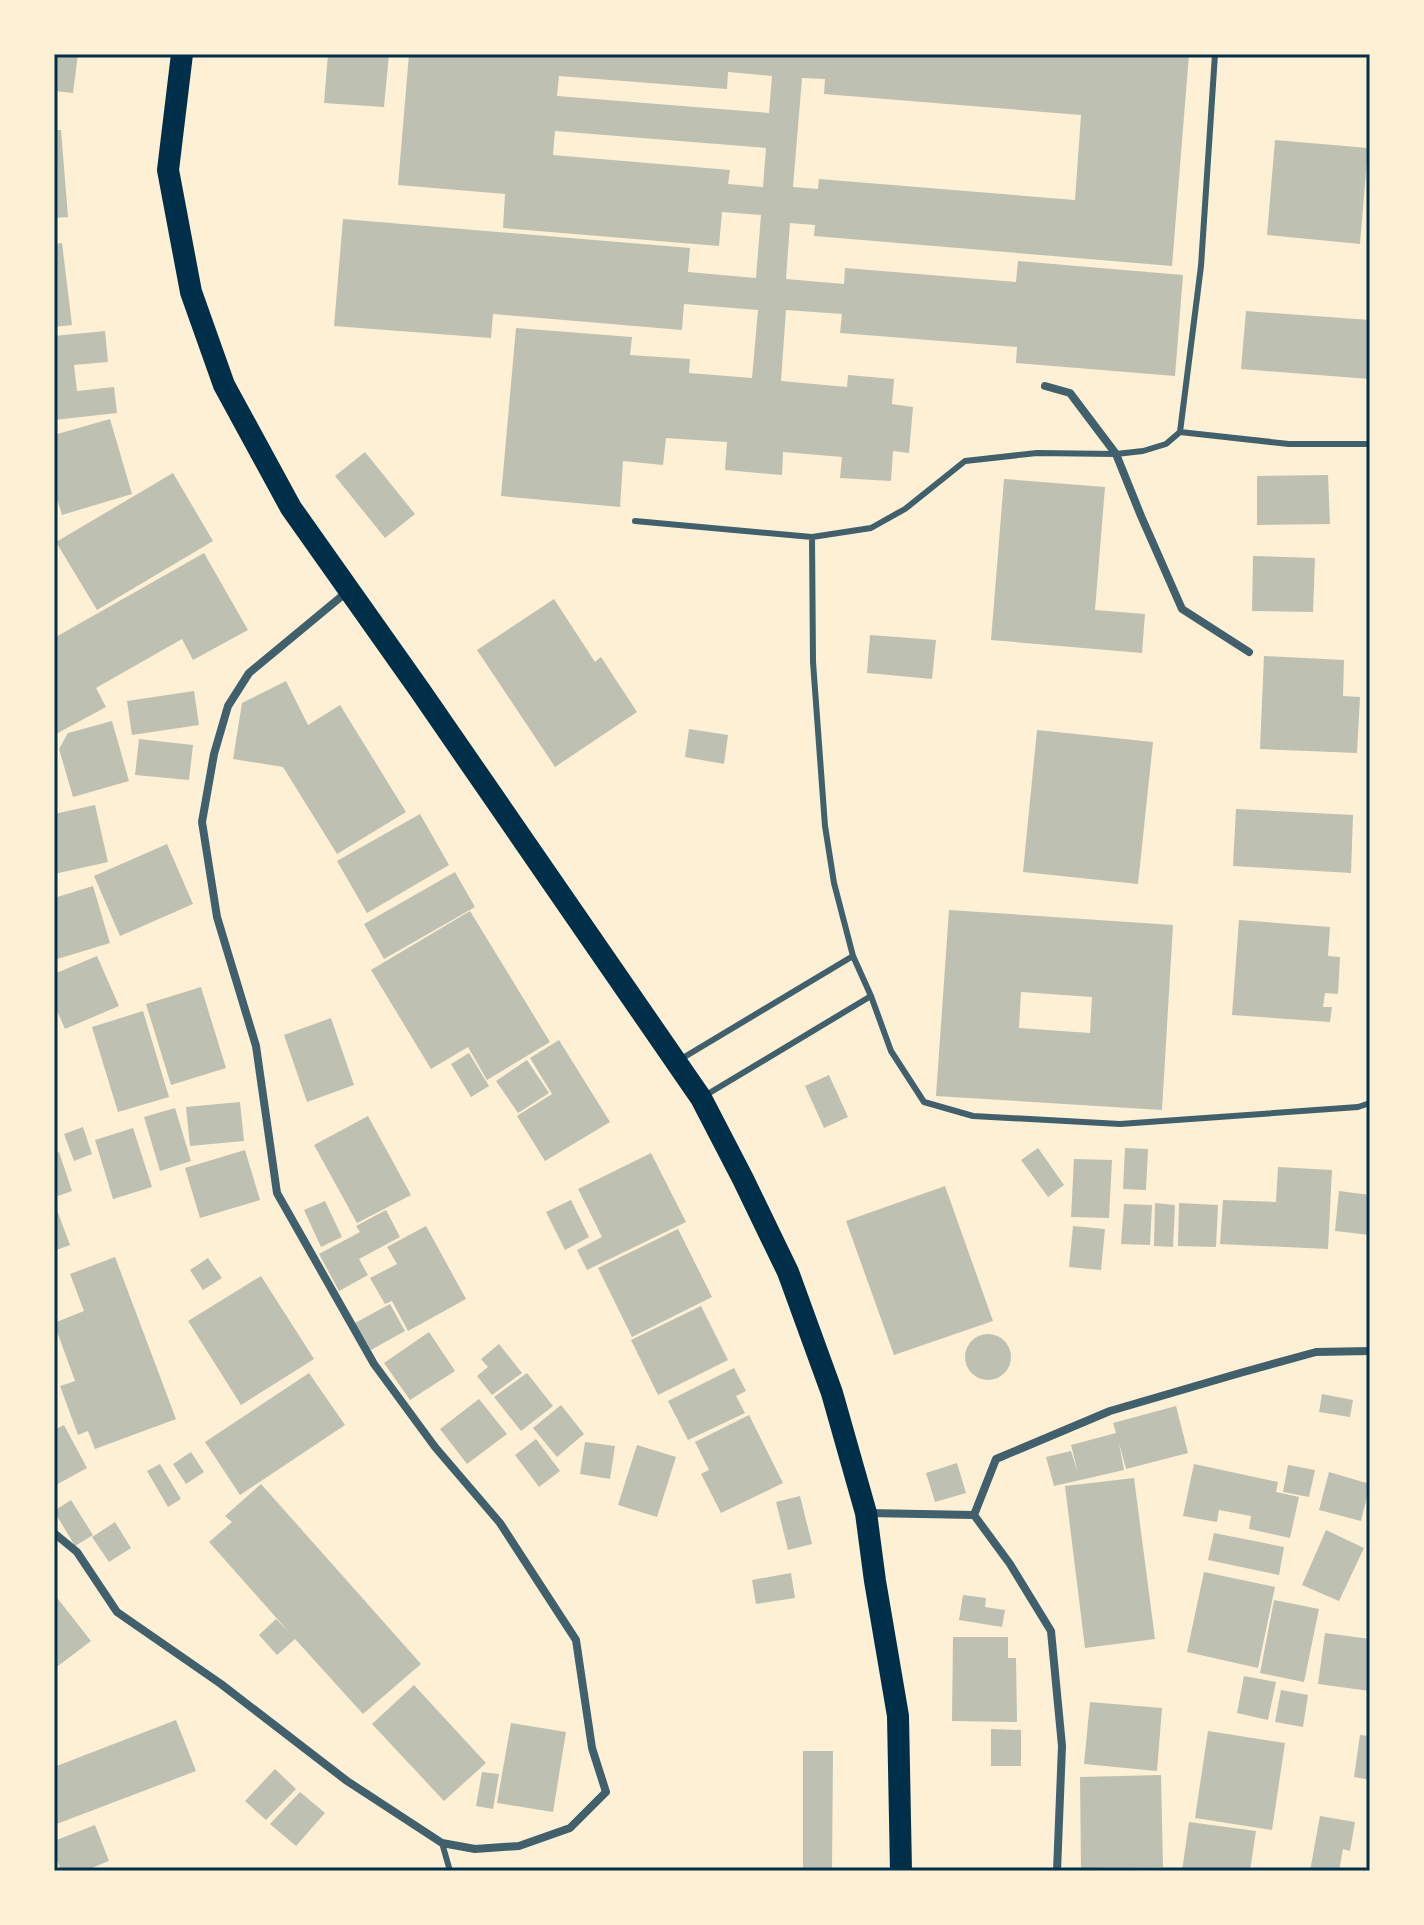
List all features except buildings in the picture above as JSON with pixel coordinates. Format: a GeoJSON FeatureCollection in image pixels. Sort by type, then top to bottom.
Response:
{"type":"FeatureCollection","features":[{"type":"Feature","properties":{"kind":"highway"},"geometry":{"type":"LineString","coordinates":[[182,54],[168,170],[191,292],[224,385],[291,508],[701,1098],[788,1272],[832,1393],[866,1513],[898,1716],[901,1871]]}},
{"type":"Feature","properties":{"kind":"street"},"geometry":{"type":"LineString","coordinates":[[1045,386],[1070,393],[1116,454],[1182,609],[1249,652]]}},
{"type":"Feature","properties":{"kind":"street"},"geometry":{"type":"LineString","coordinates":[[54,1533],[77,1552],[117,1612],[221,1684],[347,1781],[442,1843],[475,1849],[519,1846],[570,1828],[606,1792],[592,1748],[576,1640],[500,1523],[435,1447],[374,1364],[277,1193],[256,1046],[217,917],[202,822],[214,754],[228,706],[249,673],[350,590]]}},
{"type":"Feature","properties":{"kind":"street"},"geometry":{"type":"LineString","coordinates":[[974,1515],[996,1459],[1110,1411],[1316,1352],[1370,1351]]}},
{"type":"Feature","properties":{"kind":"street"},"geometry":{"type":"LineString","coordinates":[[866,1513],[974,1515]]}},
{"type":"Feature","properties":{"kind":"street"},"geometry":{"type":"LineString","coordinates":[[974,1515],[1010,1564],[1051,1631],[1062,1746],[1057,1871]]}},
{"type":"Feature","properties":{"kind":"lane"},"geometry":{"type":"LineString","coordinates":[[635,521],[812,537],[871,528],[905,509],[965,461],[1037,453],[1116,454],[1166,444],[1180,432],[1201,266],[1215,54]]}},
{"type":"Feature","properties":{"kind":"lane"},"geometry":{"type":"LineString","coordinates":[[1180,432],[1289,444],[1370,444]]}},
{"type":"Feature","properties":{"kind":"lane"},"geometry":{"type":"LineString","coordinates":[[812,537],[813,662],[825,826],[834,883],[853,956],[891,1051],[924,1102],[973,1116],[1120,1124],[1330,1110],[1370,1103]]}},
{"type":"Feature","properties":{"kind":"lane"},"geometry":{"type":"LineString","coordinates":[[676,1062],[853,956]]}},
{"type":"Feature","properties":{"kind":"lane"},"geometry":{"type":"LineString","coordinates":[[701,1098],[871,996]]}},
{"type":"Feature","properties":{"kind":"lane"},"geometry":{"type":"LineString","coordinates":[[442,1843],[450,1871]]}}]}
